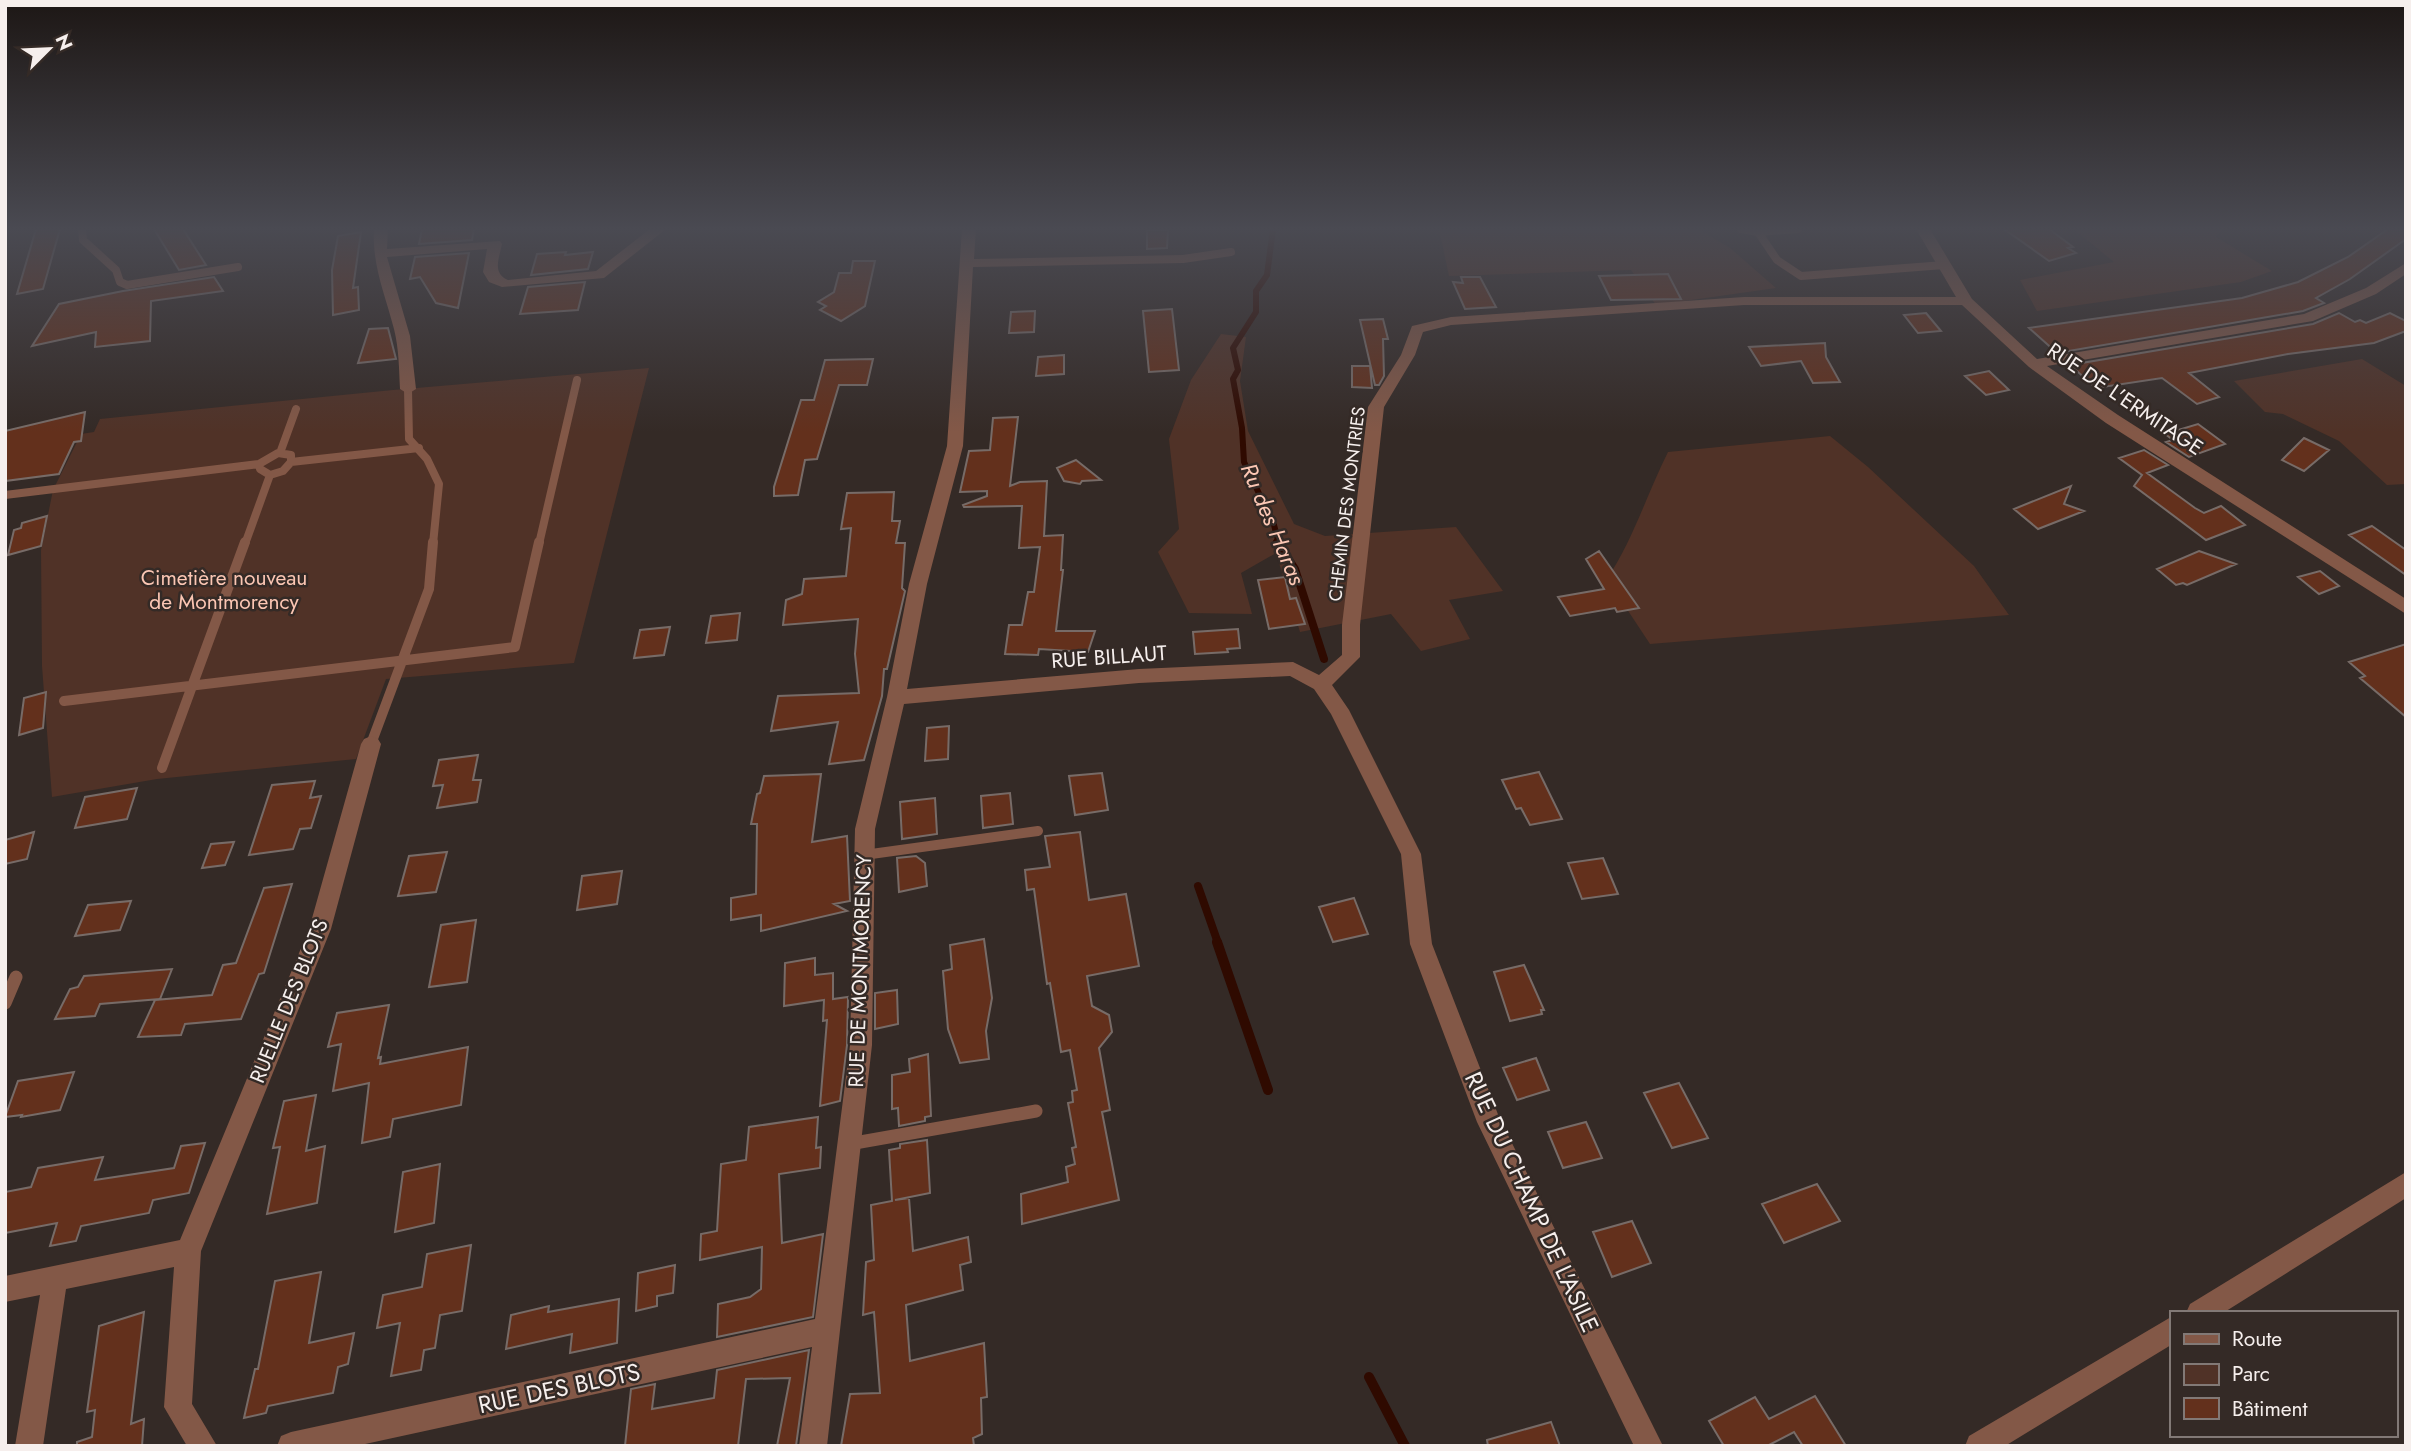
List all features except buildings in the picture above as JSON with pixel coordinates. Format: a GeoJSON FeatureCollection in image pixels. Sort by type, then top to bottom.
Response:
{"type":"FeatureCollection","features":[{"type":"Feature","properties":{"kind":"street"},"geometry":{"type":"LineString","coordinates":[[390,297],[402,331],[408,388]]}},
{"type":"Feature","properties":{"kind":"street","name":"RUE DE MONTMORENCY"},"geometry":{"type":"LineString","coordinates":[[813,1446],[861,1045],[864,829],[896,697],[918,584],[955,446],[965,297]]}},
{"type":"Feature","properties":{"kind":"street","name":"RUE DE L'ERMITAGE"},"geometry":{"type":"LineString","coordinates":[[1963,297],[2034,364],[2112,419],[2406,608]]}},
{"type":"Feature","properties":{"kind":"street"},"geometry":{"type":"LineString","coordinates":[[2034,364],[2308,318],[2356,297]]}},
{"type":"Feature","properties":{"kind":"street","name":"CHEMIN DES MONTRIES"},"geometry":{"type":"LineString","coordinates":[[1321,684],[1351,656],[1351,625],[1376,407],[1408,355],[1417,330],[1451,321],[1744,301],[1966,301]]}},
{"type":"Feature","properties":{"kind":"street","name":"RUE BILLAUT"},"geometry":{"type":"LineString","coordinates":[[896,697],[1139,676],[1293,669],[1321,684]]}},
{"type":"Feature","properties":{"kind":"street","name":"RUE DU CHAMP DE L'ASILE"},"geometry":{"type":"LineString","coordinates":[[1321,684],[1339,710],[1411,854],[1421,944],[1489,1122],[1649,1446]]}},
{"type":"Feature","properties":{"kind":"street","name":"RUELLE DES BLOTS"},"geometry":{"type":"LineString","coordinates":[[188,1251],[320,929],[371,744]]}},
{"type":"Feature","properties":{"kind":"street"},"geometry":{"type":"LineString","coordinates":[[2202,1311],[2406,1184]]}},
{"type":"Feature","properties":{"kind":"street"},"geometry":{"type":"LineString","coordinates":[[5,1289],[188,1251],[178,1407],[203,1446]]}},
{"type":"Feature","properties":{"kind":"street"},"geometry":{"type":"LineString","coordinates":[[29,1446],[55,1279]]}},
{"type":"Feature","properties":{"kind":"street","name":"RUE DES BLOTS"},"geometry":{"type":"LineString","coordinates":[[291,1446],[827,1330]]}},
{"type":"Feature","properties":{"kind":"street"},"geometry":{"type":"LineString","coordinates":[[1979,1446],[2170,1330]]}},
{"type":"Feature","properties":{"kind":"lane"},"geometry":{"type":"LineString","coordinates":[[64,701],[515,647],[576,380]]}},
{"type":"Feature","properties":{"kind":"lane"},"geometry":{"type":"LineString","coordinates":[[371,744],[429,589],[439,484],[419,448],[409,439],[408,388]]}},
{"type":"Feature","properties":{"kind":"lane"},"geometry":{"type":"LineString","coordinates":[[280,453],[296,409]]}},
{"type":"Feature","properties":{"kind":"lane"},"geometry":{"type":"LineString","coordinates":[[291,462],[419,448]]}},
{"type":"Feature","properties":{"kind":"lane"},"geometry":{"type":"LineString","coordinates":[[5,495],[259,464],[263,459],[280,453],[291,455],[291,462],[283,471],[270,475],[260,469],[259,464]]}},
{"type":"Feature","properties":{"kind":"lane"},"geometry":{"type":"LineString","coordinates":[[162,768],[270,475]]}},
{"type":"Feature","properties":{"kind":"lane"},"geometry":{"type":"LineString","coordinates":[[864,855],[1038,831]]}},
{"type":"Feature","properties":{"kind":"lane"},"geometry":{"type":"LineString","coordinates":[[5,1003],[16,977]]}},
{"type":"Feature","properties":{"kind":"lane"},"geometry":{"type":"LineString","coordinates":[[849,1144],[1036,1111]]}},
{"type":"Feature","properties":{"kind":"green space"},"geometry":{"type":"Polygon","coordinates":[[[1650,297],[1714,297],[1656,305],[1650,297]]]}},
{"type":"Feature","properties":{"kind":"green space"},"geometry":{"type":"Polygon","coordinates":[[[2029,297],[2137,297],[2037,311],[2029,297]]]}},
{"type":"Feature","properties":{"kind":"green space"},"geometry":{"type":"Polygon","coordinates":[[[1221,334],[1246,337],[1240,381],[1248,431],[1294,524],[1325,536],[1456,527],[1503,591],[1449,600],[1470,639],[1421,651],[1391,614],[1300,632],[1276,553],[1241,573],[1252,614],[1189,613],[1158,552],[1179,529],[1169,439],[1191,380],[1221,334]]]}},
{"type":"Feature","properties":{"kind":"green space"},"geometry":{"type":"Polygon","coordinates":[[[2362,359],[2406,386],[2406,484],[2387,485],[2339,441],[2283,414],[2265,412],[2234,381],[2362,359]]]}},
{"type":"Feature","properties":{"kind":"green space","name":"Cimetière nouveau de Montmorency"},"geometry":{"type":"Polygon","coordinates":[[[649,368],[574,663],[386,679],[356,759],[157,779],[52,797],[42,666],[41,550],[53,490],[81,434],[94,432],[100,419],[649,368]]]}},
{"type":"Feature","properties":{"kind":"green space"},"geometry":{"type":"Polygon","coordinates":[[[1830,436],[1868,467],[1974,566],[2009,615],[1650,644],[1607,579],[1632,533],[1668,452],[1830,436]]]}},
{"type":"Feature","properties":{"kind":"waterway","name":"Ru des Haras"},"geometry":{"type":"LineString","coordinates":[[1256,297],[1256,312],[1233,348],[1238,370],[1233,379],[1242,428],[1244,462],[1274,525],[1279,544]]}},
{"type":"Feature","properties":{"kind":"waterway","name":"Ru des Haras"},"geometry":{"type":"LineString","coordinates":[[1277,542],[1295,569],[1324,659]]}},
{"type":"Feature","properties":{"kind":"waterway","name":"Ru des Haras"},"geometry":{"type":"LineString","coordinates":[[1198,886],[1218,943]]}},
{"type":"Feature","properties":{"kind":"waterway","name":"Ru des Haras"},"geometry":{"type":"LineString","coordinates":[[1217,942],[1268,1090]]}},
{"type":"Feature","properties":{"kind":"waterway","name":"Ru des Haras"},"geometry":{"type":"LineString","coordinates":[[1369,1377],[1405,1446]]}}]}
